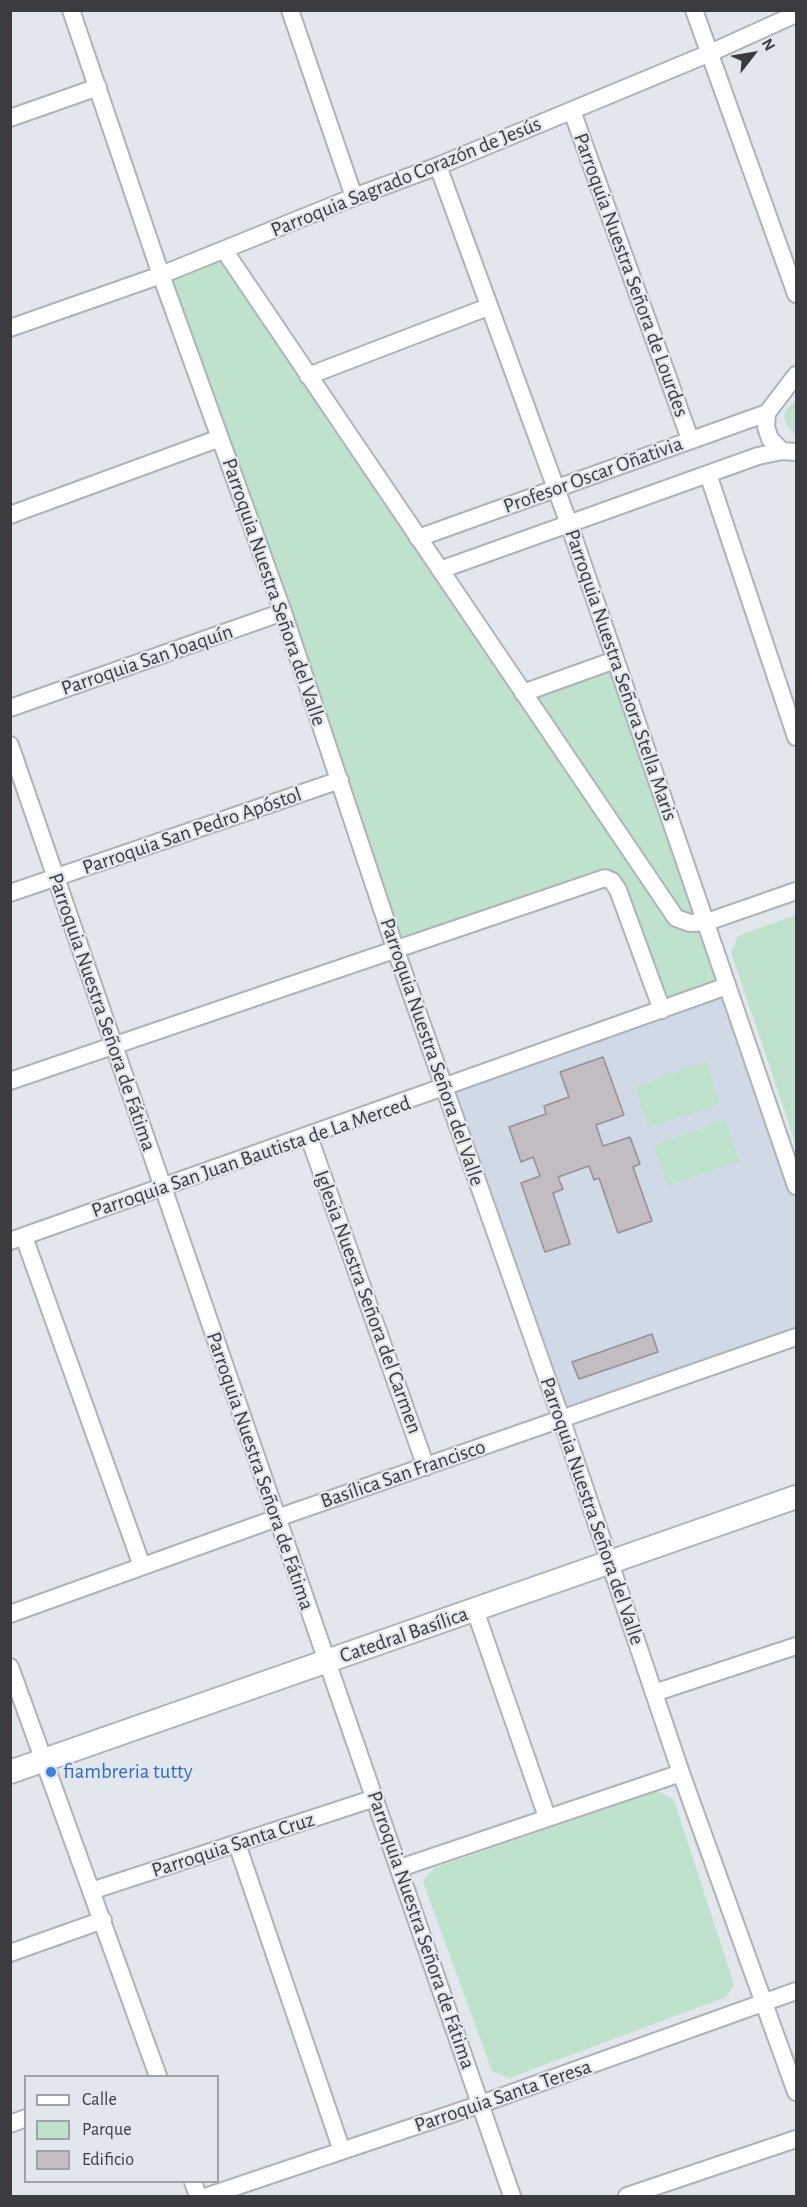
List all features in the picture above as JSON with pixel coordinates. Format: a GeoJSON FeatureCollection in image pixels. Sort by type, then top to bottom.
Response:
{"type":"FeatureCollection","features":[{"type":"Feature","properties":{"kind":"main road","name":"Catedral Basílica"},"geometry":{"type":"LineString","coordinates":[[10,1772],[796,1497]]}},
{"type":"Feature","properties":{"kind":"street","name":"Parroquia Nuestra Señora del Valle"},"geometry":{"type":"LineString","coordinates":[[71,10],[161,275],[283,612],[395,948],[561,1418],[681,1773],[796,2092]]}},
{"type":"Feature","properties":{"kind":"street"},"geometry":{"type":"LineString","coordinates":[[290,10],[354,197]]}},
{"type":"Feature","properties":{"kind":"street"},"geometry":{"type":"LineString","coordinates":[[694,10],[796,294]]}},
{"type":"Feature","properties":{"kind":"street","name":"Parroquia Sagrado Corazón de Jesús"},"geometry":{"type":"LineString","coordinates":[[10,327],[161,275],[354,197],[438,166],[710,53],[796,14]]}},
{"type":"Feature","properties":{"kind":"street"},"geometry":{"type":"LineString","coordinates":[[10,118],[98,87]]}},
{"type":"Feature","properties":{"kind":"street","name":"Parroquia Nuestra Señora de Lourdes"},"geometry":{"type":"LineString","coordinates":[[572,111],[690,439]]}},
{"type":"Feature","properties":{"kind":"street","name":"Parroquia Nuestra Señora Stella Maris"},"geometry":{"type":"LineString","coordinates":[[438,166],[569,524],[796,1186]]}},
{"type":"Feature","properties":{"kind":"street"},"geometry":{"type":"LineString","coordinates":[[224,250],[676,918],[690,923],[706,922],[796,891]]}},
{"type":"Feature","properties":{"kind":"street"},"geometry":{"type":"LineString","coordinates":[[308,376],[489,307]]}},
{"type":"Feature","properties":{"kind":"street"},"geometry":{"type":"LineString","coordinates":[[767,413],[796,375]]}},
{"type":"Feature","properties":{"kind":"street","name":"Profesor Oscar Oñativia"},"geometry":{"type":"LineString","coordinates":[[418,538],[767,413],[768,433],[789,452]]}},
{"type":"Feature","properties":{"kind":"street"},"geometry":{"type":"LineString","coordinates":[[10,515],[220,438]]}},
{"type":"Feature","properties":{"kind":"street","name":"Profesor Oscar Oñativia"},"geometry":{"type":"LineString","coordinates":[[440,570],[758,456],[789,452]]}},
{"type":"Feature","properties":{"kind":"street"},"geometry":{"type":"LineString","coordinates":[[708,474],[796,737]]}},
{"type":"Feature","properties":{"kind":"street","name":"Parroquia San Joaquín"},"geometry":{"type":"LineString","coordinates":[[10,708],[283,612]]}},
{"type":"Feature","properties":{"kind":"street"},"geometry":{"type":"LineString","coordinates":[[523,693],[615,660]]}},
{"type":"Feature","properties":{"kind":"street","name":"Parroquia Nuestra Señora de Fátima"},"geometry":{"type":"LineString","coordinates":[[10,745],[512,2196]]}},
{"type":"Feature","properties":{"kind":"street","name":"Parroquia San Pedro Apóstol"},"geometry":{"type":"LineString","coordinates":[[10,893],[340,780]]}},
{"type":"Feature","properties":{"kind":"street"},"geometry":{"type":"LineString","coordinates":[[10,1081],[605,878],[612,881],[618,890],[662,1010]]}},
{"type":"Feature","properties":{"kind":"street","name":"Parroquia San Juan Bautista de La Merced"},"geometry":{"type":"LineString","coordinates":[[17,1239],[309,1137],[727,986]]}},
{"type":"Feature","properties":{"kind":"street","name":"Iglesia Nuestra Señora del Carmen"},"geometry":{"type":"LineString","coordinates":[[309,1137],[426,1467]]}},
{"type":"Feature","properties":{"kind":"street"},"geometry":{"type":"LineString","coordinates":[[17,1239],[142,1566]]}},
{"type":"Feature","properties":{"kind":"street","name":"Basílica San Francisco"},"geometry":{"type":"LineString","coordinates":[[10,1614],[796,1337]]}},
{"type":"Feature","properties":{"kind":"street"},"geometry":{"type":"LineString","coordinates":[[475,1610],[547,1817]]}},
{"type":"Feature","properties":{"kind":"street"},"geometry":{"type":"LineString","coordinates":[[654,1693],[796,1646]]}},
{"type":"Feature","properties":{"kind":"street"},"geometry":{"type":"LineString","coordinates":[[10,1667],[102,1920],[155,2075]]}},
{"type":"Feature","properties":{"kind":"street"},"geometry":{"type":"LineString","coordinates":[[400,1868],[681,1773]]}},
{"type":"Feature","properties":{"kind":"street","name":"Parroquia Santa Cruz"},"geometry":{"type":"LineString","coordinates":[[91,1891],[375,1798]]}},
{"type":"Feature","properties":{"kind":"street"},"geometry":{"type":"LineString","coordinates":[[237,1844],[342,2151]]}},
{"type":"Feature","properties":{"kind":"street"},"geometry":{"type":"LineString","coordinates":[[10,1953],[102,1920]]}},
{"type":"Feature","properties":{"kind":"street","name":"Parroquia Santa Teresa"},"geometry":{"type":"LineString","coordinates":[[208,2196],[481,2104],[796,1991]]}},
{"type":"Feature","properties":{"kind":"street"},"geometry":{"type":"LineString","coordinates":[[627,2196],[796,2139]]}},
{"type":"Feature","properties":{"kind":"shaded area"},"geometry":{"type":"Polygon","coordinates":[[[727,988],[796,1191],[796,1336],[562,1417],[445,1089],[727,988]]]}},
{"type":"Feature","properties":{"kind":"green space"},"geometry":{"type":"Polygon","coordinates":[[[224,252],[523,693],[615,660],[727,986],[662,1008],[612,881],[396,947],[163,276],[224,252]]]}},
{"type":"Feature","properties":{"kind":"green space"},"geometry":{"type":"Polygon","coordinates":[[[796,400],[796,436],[784,417],[786,410],[796,400]]]}},
{"type":"Feature","properties":{"kind":"green space"},"geometry":{"type":"Polygon","coordinates":[[[796,915],[796,1145],[731,952],[738,936],[796,915]]]}},
{"type":"Feature","properties":{"kind":"green space"},"geometry":{"type":"Polygon","coordinates":[[[706,1062],[720,1103],[649,1128],[635,1087],[706,1062]]]}},
{"type":"Feature","properties":{"kind":"green space"},"geometry":{"type":"Polygon","coordinates":[[[725,1120],[739,1161],[668,1186],[654,1145],[725,1120]]]}},
{"type":"Feature","properties":{"kind":"green space"},"geometry":{"type":"Polygon","coordinates":[[[658,1791],[674,1800],[734,1985],[726,1997],[509,2078],[492,2071],[423,1882],[434,1868],[658,1791]]]}},
{"type":"Feature","properties":{"kind":"building"},"geometry":{"type":"Polygon","coordinates":[[[603,1057],[624,1115],[596,1125],[603,1146],[630,1137],[640,1164],[633,1167],[652,1221],[618,1233],[599,1178],[594,1180],[589,1166],[558,1177],[563,1189],[553,1193],[570,1244],[545,1252],[521,1183],[540,1176],[533,1157],[521,1162],[509,1127],[546,1114],[544,1106],[569,1097],[560,1072],[603,1057]]]}},
{"type":"Feature","properties":{"kind":"building"},"geometry":{"type":"Polygon","coordinates":[[[652,1334],[658,1352],[579,1379],[572,1362],[652,1334]]]}},
{"type":"Feature","properties":{"kind":"place","name":"fiambreria tutty"},"geometry":{"type":"Point","coordinates":[51,1772]}}]}
